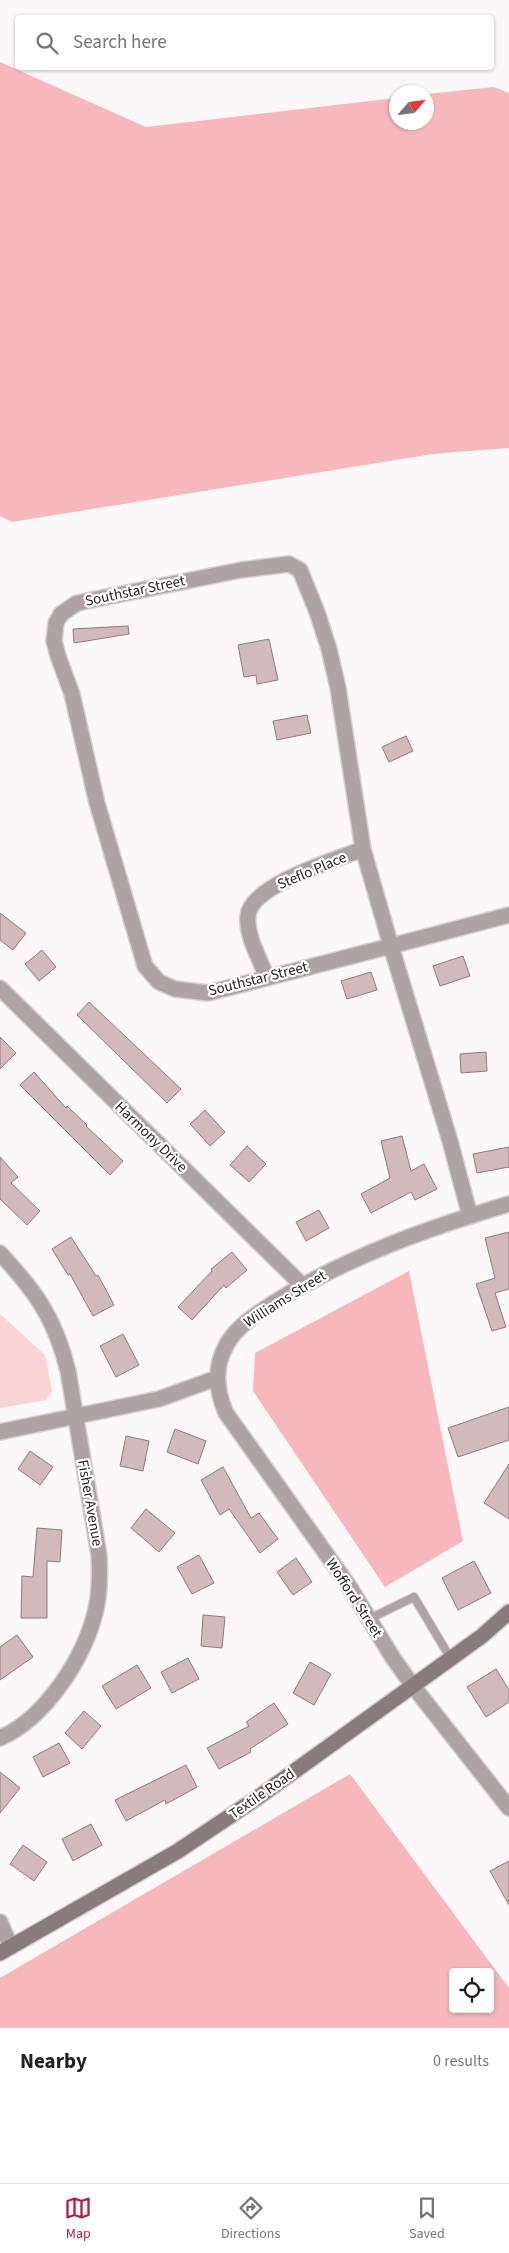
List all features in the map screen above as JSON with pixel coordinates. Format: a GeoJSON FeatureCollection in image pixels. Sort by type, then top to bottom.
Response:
{"type":"FeatureCollection","features":[{"type":"Feature","properties":{"kind":"street","name":"Southstar Street"},"geometry":{"type":"LineString","coordinates":[[391,946],[224,990],[200,993],[175,989],[159,982],[145,966],[97,803],[72,694],[56,648],[53,632],[61,614],[77,603],[159,585],[241,570],[289,564],[300,570],[329,649],[338,688],[364,849],[391,946],[450,1141],[470,1216]]}},
{"type":"Feature","properties":{"kind":"street","name":"Steflo Place"},"geometry":{"type":"LineString","coordinates":[[267,978],[250,931],[248,915],[251,905],[260,896],[287,879],[364,849]]}},
{"type":"Feature","properties":{"kind":"street"},"geometry":{"type":"LineString","coordinates":[[391,946],[509,915]]}},
{"type":"Feature","properties":{"kind":"street","name":"Harmony Drive"},"geometry":{"type":"LineString","coordinates":[[0,988],[302,1285]]}},
{"type":"Feature","properties":{"kind":"street","name":"Williams Street"},"geometry":{"type":"LineString","coordinates":[[217,1378],[220,1359],[226,1345],[236,1332],[261,1312],[302,1285],[366,1255],[470,1216],[509,1204]]}},
{"type":"Feature","properties":{"kind":"street","name":"Fisher Avenue"},"geometry":{"type":"LineString","coordinates":[[0,1253],[38,1296],[62,1345],[99,1555],[100,1586],[90,1630],[79,1654],[50,1699],[30,1719],[0,1738]]}},
{"type":"Feature","properties":{"kind":"street"},"geometry":{"type":"LineString","coordinates":[[0,1432],[158,1399],[217,1378]]}},
{"type":"Feature","properties":{"kind":"street","name":"Wofford Street"},"geometry":{"type":"LineString","coordinates":[[217,1378],[219,1394],[226,1414],[349,1586],[413,1686],[509,1808]]}},
{"type":"Feature","properties":{"kind":"street","name":"Textile Road"},"geometry":{"type":"LineString","coordinates":[[6,1950],[178,1851],[260,1796],[451,1659],[509,1612]]}},
{"type":"Feature","properties":{"kind":"street"},"geometry":{"type":"LineString","coordinates":[[0,1922],[6,1950]]}},
{"type":"Feature","properties":{"kind":"lane"},"geometry":{"type":"LineString","coordinates":[[369,1619],[414,1597],[451,1659]]}},
{"type":"Feature","properties":{"kind":"shaded area"},"geometry":{"type":"Polygon","coordinates":[[[0,62],[146,127],[389,99],[389,130],[434,130],[434,93],[494,87],[509,93],[509,448],[433,454],[12,522],[0,516],[0,62]]]}},
{"type":"Feature","properties":{"kind":"shaded area"},"geometry":{"type":"Polygon","coordinates":[[[409,1271],[463,1541],[385,1587],[253,1391],[255,1353],[409,1271]]]}},
{"type":"Feature","properties":{"kind":"shaded area"},"geometry":{"type":"Polygon","coordinates":[[[0,1314],[45,1355],[52,1391],[46,1400],[0,1408],[0,1314]]]}},
{"type":"Feature","properties":{"kind":"shaded area"},"geometry":{"type":"Polygon","coordinates":[[[350,1774],[509,1988],[509,2028],[0,2028],[0,1978],[350,1774]]]}},
{"type":"Feature","properties":{"kind":"building"},"geometry":{"type":"Polygon","coordinates":[[[128,626],[129,634],[74,643],[73,629],[128,626]]]}},
{"type":"Feature","properties":{"kind":"building"},"geometry":{"type":"Polygon","coordinates":[[[269,639],[278,680],[257,684],[256,675],[244,677],[238,645],[269,639]]]}},
{"type":"Feature","properties":{"kind":"building"},"geometry":{"type":"Polygon","coordinates":[[[307,715],[311,733],[277,740],[273,721],[307,715]]]}},
{"type":"Feature","properties":{"kind":"building"},"geometry":{"type":"Polygon","coordinates":[[[406,736],[413,751],[389,762],[382,747],[406,736]]]}},
{"type":"Feature","properties":{"kind":"building"},"geometry":{"type":"Polygon","coordinates":[[[0,913],[26,933],[13,950],[0,940],[0,913]]]}},
{"type":"Feature","properties":{"kind":"building"},"geometry":{"type":"Polygon","coordinates":[[[42,950],[56,967],[39,981],[25,964],[42,950]]]}},
{"type":"Feature","properties":{"kind":"building"},"geometry":{"type":"Polygon","coordinates":[[[463,956],[470,976],[440,986],[433,966],[463,956]]]}},
{"type":"Feature","properties":{"kind":"building"},"geometry":{"type":"Polygon","coordinates":[[[371,972],[377,990],[347,999],[341,981],[371,972]]]}},
{"type":"Feature","properties":{"kind":"building"},"geometry":{"type":"Polygon","coordinates":[[[89,1002],[181,1089],[167,1103],[77,1015],[89,1002]]]}},
{"type":"Feature","properties":{"kind":"building"},"geometry":{"type":"Polygon","coordinates":[[[0,1037],[16,1053],[0,1069],[0,1037]]]}},
{"type":"Feature","properties":{"kind":"building"},"geometry":{"type":"Polygon","coordinates":[[[486,1052],[487,1071],[461,1073],[460,1054],[486,1052]]]}},
{"type":"Feature","properties":{"kind":"building"},"geometry":{"type":"Polygon","coordinates":[[[34,1072],[66,1108],[67,1106],[123,1161],[110,1175],[20,1085],[34,1072]]]}},
{"type":"Feature","properties":{"kind":"building"},"geometry":{"type":"Polygon","coordinates":[[[205,1110],[225,1132],[210,1146],[190,1124],[205,1110]]]}},
{"type":"Feature","properties":{"kind":"building"},"geometry":{"type":"Polygon","coordinates":[[[402,1136],[411,1171],[424,1164],[437,1189],[415,1200],[411,1192],[371,1213],[361,1194],[390,1178],[381,1141],[402,1136]]]}},
{"type":"Feature","properties":{"kind":"building"},"geometry":{"type":"Polygon","coordinates":[[[247,1146],[266,1164],[249,1182],[230,1165],[247,1146]]]}},
{"type":"Feature","properties":{"kind":"building"},"geometry":{"type":"Polygon","coordinates":[[[509,1147],[509,1167],[477,1173],[473,1154],[509,1147]]]}},
{"type":"Feature","properties":{"kind":"building"},"geometry":{"type":"Polygon","coordinates":[[[0,1157],[18,1177],[11,1183],[40,1211],[27,1225],[0,1199],[0,1157]]]}},
{"type":"Feature","properties":{"kind":"building"},"geometry":{"type":"Polygon","coordinates":[[[319,1210],[329,1228],[306,1241],[296,1222],[319,1210]]]}},
{"type":"Feature","properties":{"kind":"building"},"geometry":{"type":"Polygon","coordinates":[[[509,1232],[509,1289],[495,1293],[506,1327],[492,1331],[476,1284],[495,1278],[485,1238],[509,1232]]]}},
{"type":"Feature","properties":{"kind":"building"},"geometry":{"type":"Polygon","coordinates":[[[71,1237],[96,1276],[98,1275],[114,1305],[93,1316],[70,1274],[68,1275],[52,1249],[71,1237]]]}},
{"type":"Feature","properties":{"kind":"building"},"geometry":{"type":"Polygon","coordinates":[[[232,1252],[247,1270],[226,1288],[224,1285],[192,1320],[178,1307],[212,1271],[211,1269],[232,1252]]]}},
{"type":"Feature","properties":{"kind":"building"},"geometry":{"type":"Polygon","coordinates":[[[123,1334],[139,1365],[116,1377],[100,1346],[123,1334]]]}},
{"type":"Feature","properties":{"kind":"building"},"geometry":{"type":"Polygon","coordinates":[[[509,1407],[509,1440],[458,1457],[448,1428],[509,1407]]]}},
{"type":"Feature","properties":{"kind":"building"},"geometry":{"type":"Polygon","coordinates":[[[175,1429],[206,1441],[198,1464],[167,1452],[175,1429]]]}},
{"type":"Feature","properties":{"kind":"building"},"geometry":{"type":"Polygon","coordinates":[[[126,1436],[149,1441],[143,1471],[120,1466],[126,1436]]]}},
{"type":"Feature","properties":{"kind":"building"},"geometry":{"type":"Polygon","coordinates":[[[30,1451],[53,1467],[40,1485],[18,1469],[30,1451]]]}},
{"type":"Feature","properties":{"kind":"building"},"geometry":{"type":"Polygon","coordinates":[[[509,1464],[509,1519],[484,1503],[509,1464]]]}},
{"type":"Feature","properties":{"kind":"building"},"geometry":{"type":"Polygon","coordinates":[[[223,1467],[251,1518],[259,1513],[278,1539],[260,1553],[229,1509],[220,1515],[201,1480],[223,1467]]]}},
{"type":"Feature","properties":{"kind":"building"},"geometry":{"type":"Polygon","coordinates":[[[146,1509],[175,1533],[159,1552],[131,1528],[146,1509]]]}},
{"type":"Feature","properties":{"kind":"building"},"geometry":{"type":"Polygon","coordinates":[[[37,1528],[62,1530],[60,1562],[47,1561],[47,1618],[21,1618],[22,1576],[33,1577],[37,1528]]]}},
{"type":"Feature","properties":{"kind":"building"},"geometry":{"type":"Polygon","coordinates":[[[199,1555],[214,1583],[192,1594],[177,1567],[199,1555]]]}},
{"type":"Feature","properties":{"kind":"building"},"geometry":{"type":"Polygon","coordinates":[[[296,1558],[312,1582],[293,1595],[277,1572],[296,1558]]]}},
{"type":"Feature","properties":{"kind":"building"},"geometry":{"type":"Polygon","coordinates":[[[474,1561],[491,1593],[458,1610],[442,1578],[474,1561]]]}},
{"type":"Feature","properties":{"kind":"building"},"geometry":{"type":"Polygon","coordinates":[[[203,1615],[225,1617],[222,1648],[201,1646],[203,1615]]]}},
{"type":"Feature","properties":{"kind":"building"},"geometry":{"type":"Polygon","coordinates":[[[17,1635],[33,1657],[0,1680],[0,1647],[17,1635]]]}},
{"type":"Feature","properties":{"kind":"building"},"geometry":{"type":"Polygon","coordinates":[[[188,1658],[199,1679],[172,1693],[161,1672],[188,1658]]]}},
{"type":"Feature","properties":{"kind":"building"},"geometry":{"type":"Polygon","coordinates":[[[310,1662],[331,1674],[314,1705],[293,1693],[310,1662]]]}},
{"type":"Feature","properties":{"kind":"building"},"geometry":{"type":"Polygon","coordinates":[[[137,1665],[151,1688],[116,1709],[102,1686],[137,1665]]]}},
{"type":"Feature","properties":{"kind":"building"},"geometry":{"type":"Polygon","coordinates":[[[496,1669],[509,1690],[509,1702],[486,1717],[467,1687],[496,1669]]]}},
{"type":"Feature","properties":{"kind":"building"},"geometry":{"type":"Polygon","coordinates":[[[274,1703],[288,1724],[250,1749],[251,1752],[219,1769],[207,1748],[249,1726],[246,1722],[274,1703]]]}},
{"type":"Feature","properties":{"kind":"building"},"geometry":{"type":"Polygon","coordinates":[[[84,1711],[101,1726],[82,1749],[65,1733],[84,1711]]]}},
{"type":"Feature","properties":{"kind":"building"},"geometry":{"type":"Polygon","coordinates":[[[59,1743],[70,1763],[43,1777],[33,1757],[59,1743]]]}},
{"type":"Feature","properties":{"kind":"building"},"geometry":{"type":"Polygon","coordinates":[[[186,1765],[197,1787],[166,1804],[165,1800],[126,1821],[115,1800],[186,1765]]]}},
{"type":"Feature","properties":{"kind":"building"},"geometry":{"type":"Polygon","coordinates":[[[0,1772],[20,1788],[0,1813],[0,1772]]]}},
{"type":"Feature","properties":{"kind":"building"},"geometry":{"type":"Polygon","coordinates":[[[91,1824],[102,1845],[73,1861],[62,1839],[91,1824]]]}},
{"type":"Feature","properties":{"kind":"building"},"geometry":{"type":"Polygon","coordinates":[[[23,1845],[47,1862],[34,1881],[10,1864],[23,1845]]]}},
{"type":"Feature","properties":{"kind":"building"},"geometry":{"type":"Polygon","coordinates":[[[509,1861],[509,1905],[490,1871],[509,1861]]]}},
{"type":"Feature","properties":{"kind":"waterway"},"geometry":{"type":"LineString","coordinates":[[0,227],[104,224],[146,234],[184,249],[217,255],[248,253],[276,244],[304,243],[377,256],[403,254],[426,245],[461,218],[490,206],[509,202]]}}]}
